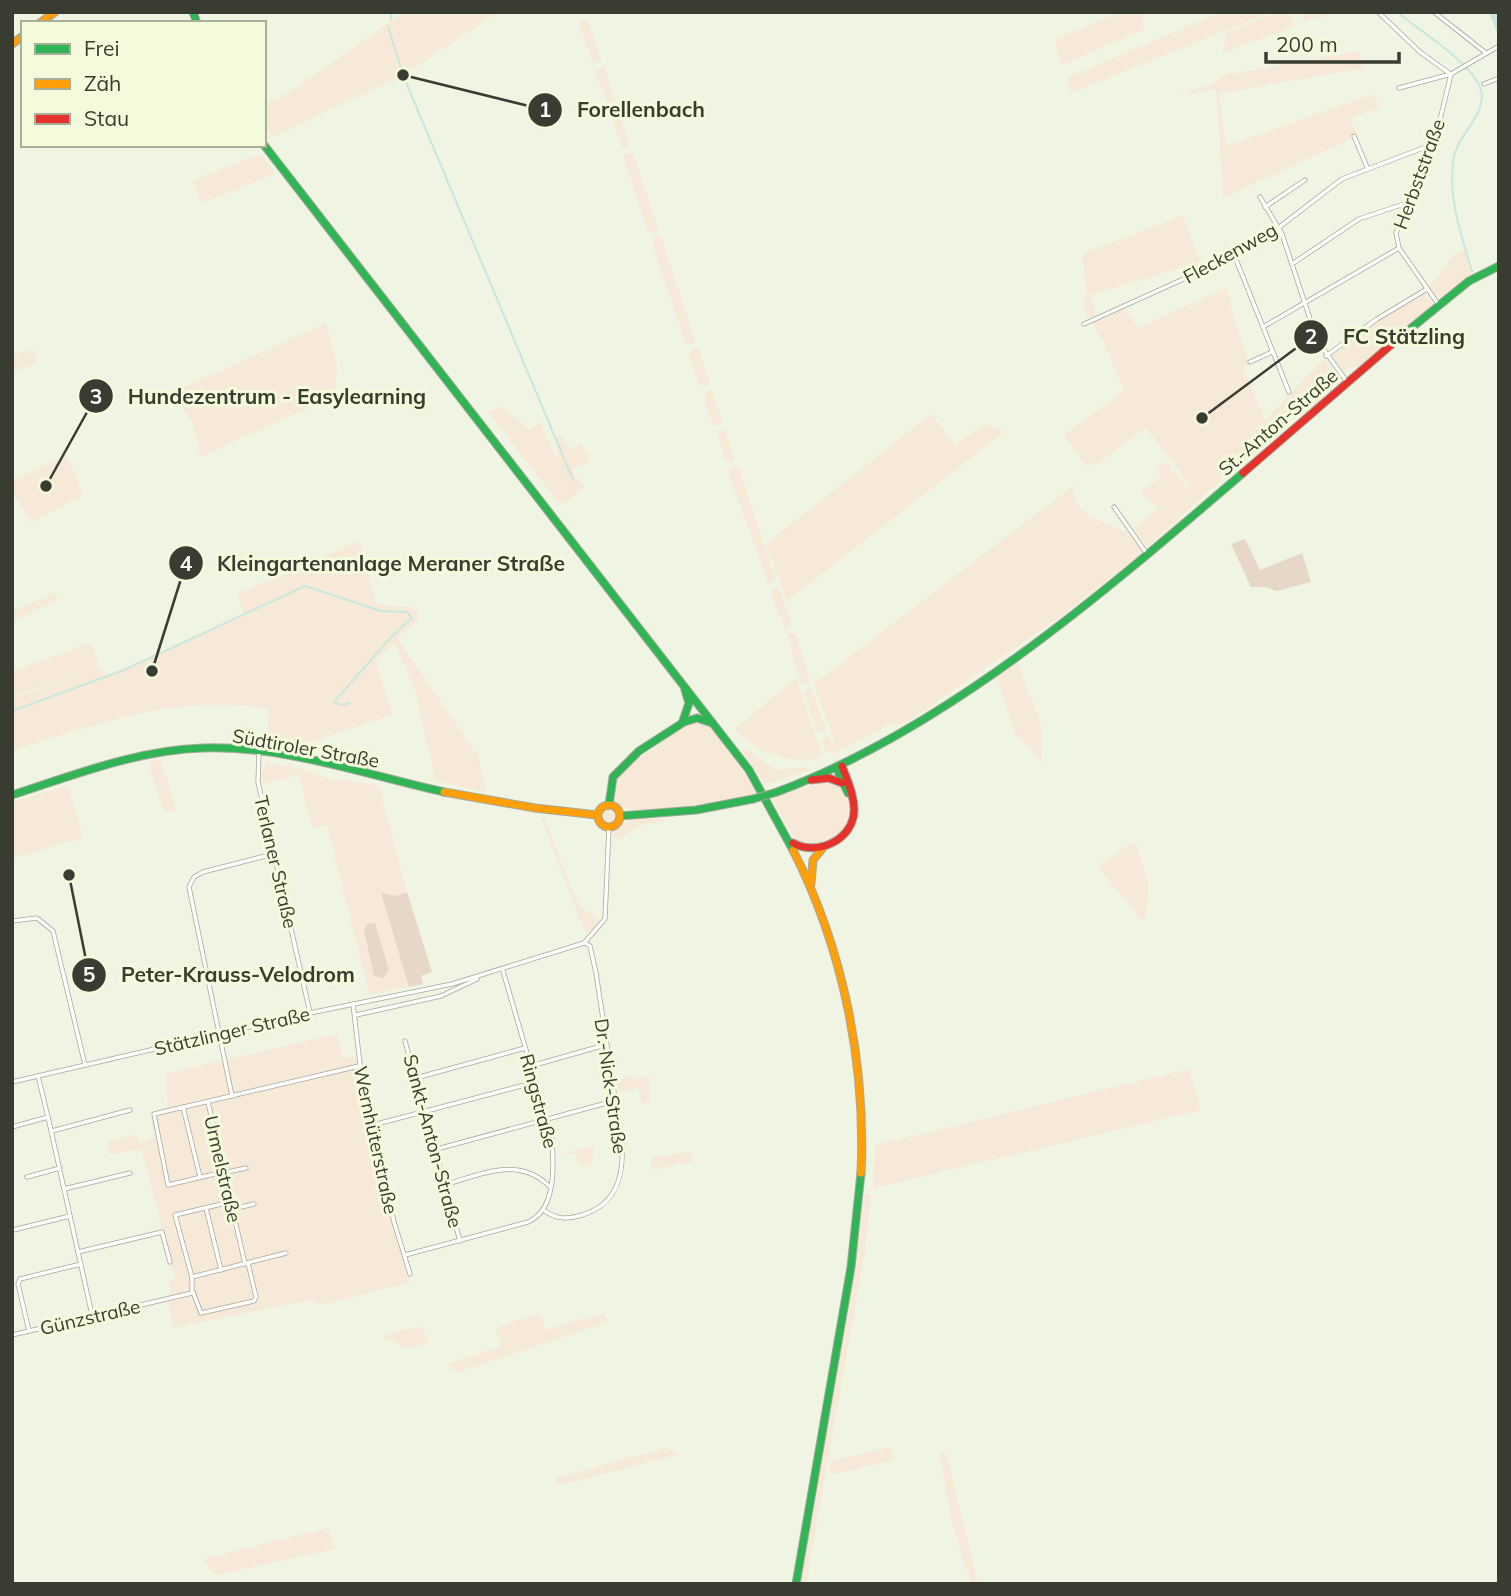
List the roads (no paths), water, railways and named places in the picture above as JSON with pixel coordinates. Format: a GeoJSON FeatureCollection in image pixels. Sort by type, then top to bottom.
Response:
{"type":"FeatureCollection","features":[{"type":"Feature","properties":{"kind":"main road"},"geometry":{"type":"LineString","coordinates":[[266,147],[749,770],[792,842],[811,886],[837,961],[849,1011],[859,1068],[862,1130],[860,1194],[853,1261],[796,1584]]}},
{"type":"Feature","properties":{"kind":"main road","name":"St.-Anton-Straße"},"geometry":{"type":"LineString","coordinates":[[620,816],[673,813],[753,799],[811,780],[882,746],[992,672],[1148,556],[1438,304],[1468,281],[1499,266]]}},
{"type":"Feature","properties":{"kind":"main road"},"geometry":{"type":"LineString","coordinates":[[683,721],[689,703],[684,687]]}},
{"type":"Feature","properties":{"kind":"main road"},"geometry":{"type":"LineString","coordinates":[[609,804],[614,773],[683,721],[698,718],[714,723]]}},
{"type":"Feature","properties":{"kind":"main road","name":"Südtiroler Straße"},"geometry":{"type":"LineString","coordinates":[[12,795],[146,755],[210,748],[259,751],[486,800],[597,816]]}},
{"type":"Feature","properties":{"kind":"main road"},"geometry":{"type":"LineString","coordinates":[[811,886],[813,860],[823,848],[850,829],[855,818],[843,766]]}},
{"type":"Feature","properties":{"kind":"main road"},"geometry":{"type":"LineString","coordinates":[[842,783],[843,766]]}},
{"type":"Feature","properties":{"kind":"main road"},"geometry":{"type":"LineString","coordinates":[[811,780],[829,778],[842,783],[853,800]]}},
{"type":"Feature","properties":{"kind":"main road"},"geometry":{"type":"LineString","coordinates":[[609,804],[617,808],[620,816],[617,824],[609,827],[600,824],[597,816],[600,808],[609,804]]}},
{"type":"Feature","properties":{"kind":"main road"},"geometry":{"type":"LineString","coordinates":[[792,842],[808,851],[823,848]]}},
{"type":"Feature","properties":{"kind":"street"},"geometry":{"type":"LineString","coordinates":[[1378,12],[1420,52],[1451,74]]}},
{"type":"Feature","properties":{"kind":"street"},"geometry":{"type":"LineString","coordinates":[[1434,12],[1486,53]]}},
{"type":"Feature","properties":{"kind":"street"},"geometry":{"type":"LineString","coordinates":[[1399,88],[1451,74],[1499,46]]}},
{"type":"Feature","properties":{"kind":"street","name":"Herbststraße"},"geometry":{"type":"LineString","coordinates":[[1438,304],[1399,248],[1396,233],[1438,128],[1451,74]]}},
{"type":"Feature","properties":{"kind":"street"},"geometry":{"type":"LineString","coordinates":[[1484,84],[1499,78]]}},
{"type":"Feature","properties":{"kind":"street"},"geometry":{"type":"LineString","coordinates":[[1354,136],[1367,167]]}},
{"type":"Feature","properties":{"kind":"street","name":"Fleckenweg"},"geometry":{"type":"LineString","coordinates":[[1084,324],[1219,263],[1233,252],[1278,228],[1333,184],[1367,167],[1431,145]]}},
{"type":"Feature","properties":{"kind":"street"},"geometry":{"type":"LineString","coordinates":[[1265,207],[1305,180]]}},
{"type":"Feature","properties":{"kind":"street"},"geometry":{"type":"LineString","coordinates":[[1260,197],[1278,228],[1317,340],[1325,356],[1348,383]]}},
{"type":"Feature","properties":{"kind":"street"},"geometry":{"type":"LineString","coordinates":[[1292,264],[1359,219],[1407,203]]}},
{"type":"Feature","properties":{"kind":"street"},"geometry":{"type":"LineString","coordinates":[[1263,327],[1399,248]]}},
{"type":"Feature","properties":{"kind":"street"},"geometry":{"type":"LineString","coordinates":[[1233,252],[1289,392]]}},
{"type":"Feature","properties":{"kind":"street"},"geometry":{"type":"LineString","coordinates":[[1325,356],[1377,319],[1427,289]]}},
{"type":"Feature","properties":{"kind":"street"},"geometry":{"type":"LineString","coordinates":[[1250,362],[1272,352]]}},
{"type":"Feature","properties":{"kind":"street"},"geometry":{"type":"LineString","coordinates":[[1114,507],[1148,556]]}},
{"type":"Feature","properties":{"kind":"street","name":"Terlaner Straße"},"geometry":{"type":"LineString","coordinates":[[259,751],[258,782],[310,1013]]}},
{"type":"Feature","properties":{"kind":"street","name":"Stätzlinger Straße"},"geometry":{"type":"LineString","coordinates":[[12,1082],[310,1013],[478,978],[584,943],[592,936],[607,912],[609,827]]}},
{"type":"Feature","properties":{"kind":"street"},"geometry":{"type":"LineString","coordinates":[[232,1096],[189,887],[194,877],[203,872],[273,854]]}},
{"type":"Feature","properties":{"kind":"street"},"geometry":{"type":"LineString","coordinates":[[12,921],[37,918],[53,931],[85,1065]]}},
{"type":"Feature","properties":{"kind":"street","name":"Dr.-Nick-Straße"},"geometry":{"type":"LineString","coordinates":[[545,1211],[557,1218],[576,1217],[602,1207],[612,1197],[619,1183],[623,1157],[592,954],[590,946],[584,943]]}},
{"type":"Feature","properties":{"kind":"street","name":"Ringstraße"},"geometry":{"type":"LineString","coordinates":[[503,971],[547,1119],[554,1157],[545,1211]]}},
{"type":"Feature","properties":{"kind":"street","name":"Stätzlinger Straße"},"geometry":{"type":"LineString","coordinates":[[356,1015],[388,1010],[454,991],[478,978]]}},
{"type":"Feature","properties":{"kind":"street"},"geometry":{"type":"LineString","coordinates":[[452,984],[454,991]]}},
{"type":"Feature","properties":{"kind":"street","name":"Wernhüterstraße"},"geometry":{"type":"LineString","coordinates":[[353,1004],[359,1066],[386,1192],[410,1274]]}},
{"type":"Feature","properties":{"kind":"street","name":"Sankt-Anton-Straße"},"geometry":{"type":"LineString","coordinates":[[405,1041],[447,1184],[460,1241]]}},
{"type":"Feature","properties":{"kind":"street"},"geometry":{"type":"LineString","coordinates":[[531,1066],[605,1045]]}},
{"type":"Feature","properties":{"kind":"street"},"geometry":{"type":"LineString","coordinates":[[416,1078],[525,1048]]}},
{"type":"Feature","properties":{"kind":"street","name":"Urmelstraße"},"geometry":{"type":"LineString","coordinates":[[194,1292],[201,1313],[254,1301],[256,1297],[230,1202],[208,1102],[359,1066]]}},
{"type":"Feature","properties":{"kind":"street"},"geometry":{"type":"LineString","coordinates":[[38,1076],[92,1315]]}},
{"type":"Feature","properties":{"kind":"street"},"geometry":{"type":"LineString","coordinates":[[373,1125],[536,1082]]}},
{"type":"Feature","properties":{"kind":"street"},"geometry":{"type":"LineString","coordinates":[[437,1149],[615,1101]]}},
{"type":"Feature","properties":{"kind":"street"},"geometry":{"type":"LineString","coordinates":[[208,1102],[154,1114],[152,1117],[168,1185],[246,1168]]}},
{"type":"Feature","properties":{"kind":"street"},"geometry":{"type":"LineString","coordinates":[[183,1107],[200,1177]]}},
{"type":"Feature","properties":{"kind":"street"},"geometry":{"type":"LineString","coordinates":[[51,1131],[130,1110]]}},
{"type":"Feature","properties":{"kind":"street"},"geometry":{"type":"LineString","coordinates":[[12,1127],[48,1117]]}},
{"type":"Feature","properties":{"kind":"street"},"geometry":{"type":"LineString","coordinates":[[27,1177],[60,1168]]}},
{"type":"Feature","properties":{"kind":"street"},"geometry":{"type":"LineString","coordinates":[[447,1184],[508,1168],[541,1178],[550,1187]]}},
{"type":"Feature","properties":{"kind":"street"},"geometry":{"type":"LineString","coordinates":[[64,1189],[130,1173]]}},
{"type":"Feature","properties":{"kind":"street"},"geometry":{"type":"LineString","coordinates":[[541,1178],[551,1176]]}},
{"type":"Feature","properties":{"kind":"street"},"geometry":{"type":"LineString","coordinates":[[194,1292],[175,1215],[230,1202]]}},
{"type":"Feature","properties":{"kind":"street"},"geometry":{"type":"LineString","coordinates":[[232,1209],[254,1204]]}},
{"type":"Feature","properties":{"kind":"street"},"geometry":{"type":"LineString","coordinates":[[206,1208],[221,1270]]}},
{"type":"Feature","properties":{"kind":"street"},"geometry":{"type":"LineString","coordinates":[[405,1255],[528,1222],[545,1211]]}},
{"type":"Feature","properties":{"kind":"street"},"geometry":{"type":"LineString","coordinates":[[13,1230],[70,1216]]}},
{"type":"Feature","properties":{"kind":"street"},"geometry":{"type":"LineString","coordinates":[[78,1251],[162,1232],[170,1262]]}},
{"type":"Feature","properties":{"kind":"street"},"geometry":{"type":"LineString","coordinates":[[192,1277],[286,1253]]}},
{"type":"Feature","properties":{"kind":"street"},"geometry":{"type":"LineString","coordinates":[[29,1331],[18,1284],[20,1279],[81,1264]]}},
{"type":"Feature","properties":{"kind":"street","name":"Günzstraße"},"geometry":{"type":"LineString","coordinates":[[12,1335],[194,1292]]}},
{"type":"Feature","properties":{"kind":"waterway"},"geometry":{"type":"LineString","coordinates":[[391,12],[391,19]]}},
{"type":"Feature","properties":{"kind":"waterway"},"geometry":{"type":"LineString","coordinates":[[1397,12],[1455,57],[1480,87],[1481,105],[1457,148],[1452,171],[1456,214],[1472,271]]}},
{"type":"Feature","properties":{"kind":"waterway"},"geometry":{"type":"LineString","coordinates":[[1493,12],[1499,27]]}},
{"type":"Feature","properties":{"kind":"waterway"},"geometry":{"type":"LineString","coordinates":[[388,26],[403,75],[573,480]]}},
{"type":"Feature","properties":{"kind":"waterway"},"geometry":{"type":"LineString","coordinates":[[12,711],[124,670],[305,586],[381,611],[407,612],[412,618],[391,637],[334,702],[341,705],[350,703]]}},
{"type":"Feature","properties":{"kind":"place","name":"Forellenbach"},"geometry":{"type":"Point","coordinates":[403,75]}},
{"type":"Feature","properties":{"kind":"place","name":"FC Stätzling"},"geometry":{"type":"Point","coordinates":[1202,418]}},
{"type":"Feature","properties":{"kind":"place","name":"Hundezentrum - Easylearning"},"geometry":{"type":"Point","coordinates":[46,486]}},
{"type":"Feature","properties":{"kind":"place","name":"Kleingartenanlage Meraner Straße"},"geometry":{"type":"Point","coordinates":[152,671]}},
{"type":"Feature","properties":{"kind":"place","name":"Peter-Krauss-Velodrom"},"geometry":{"type":"Point","coordinates":[69,875]}}]}
